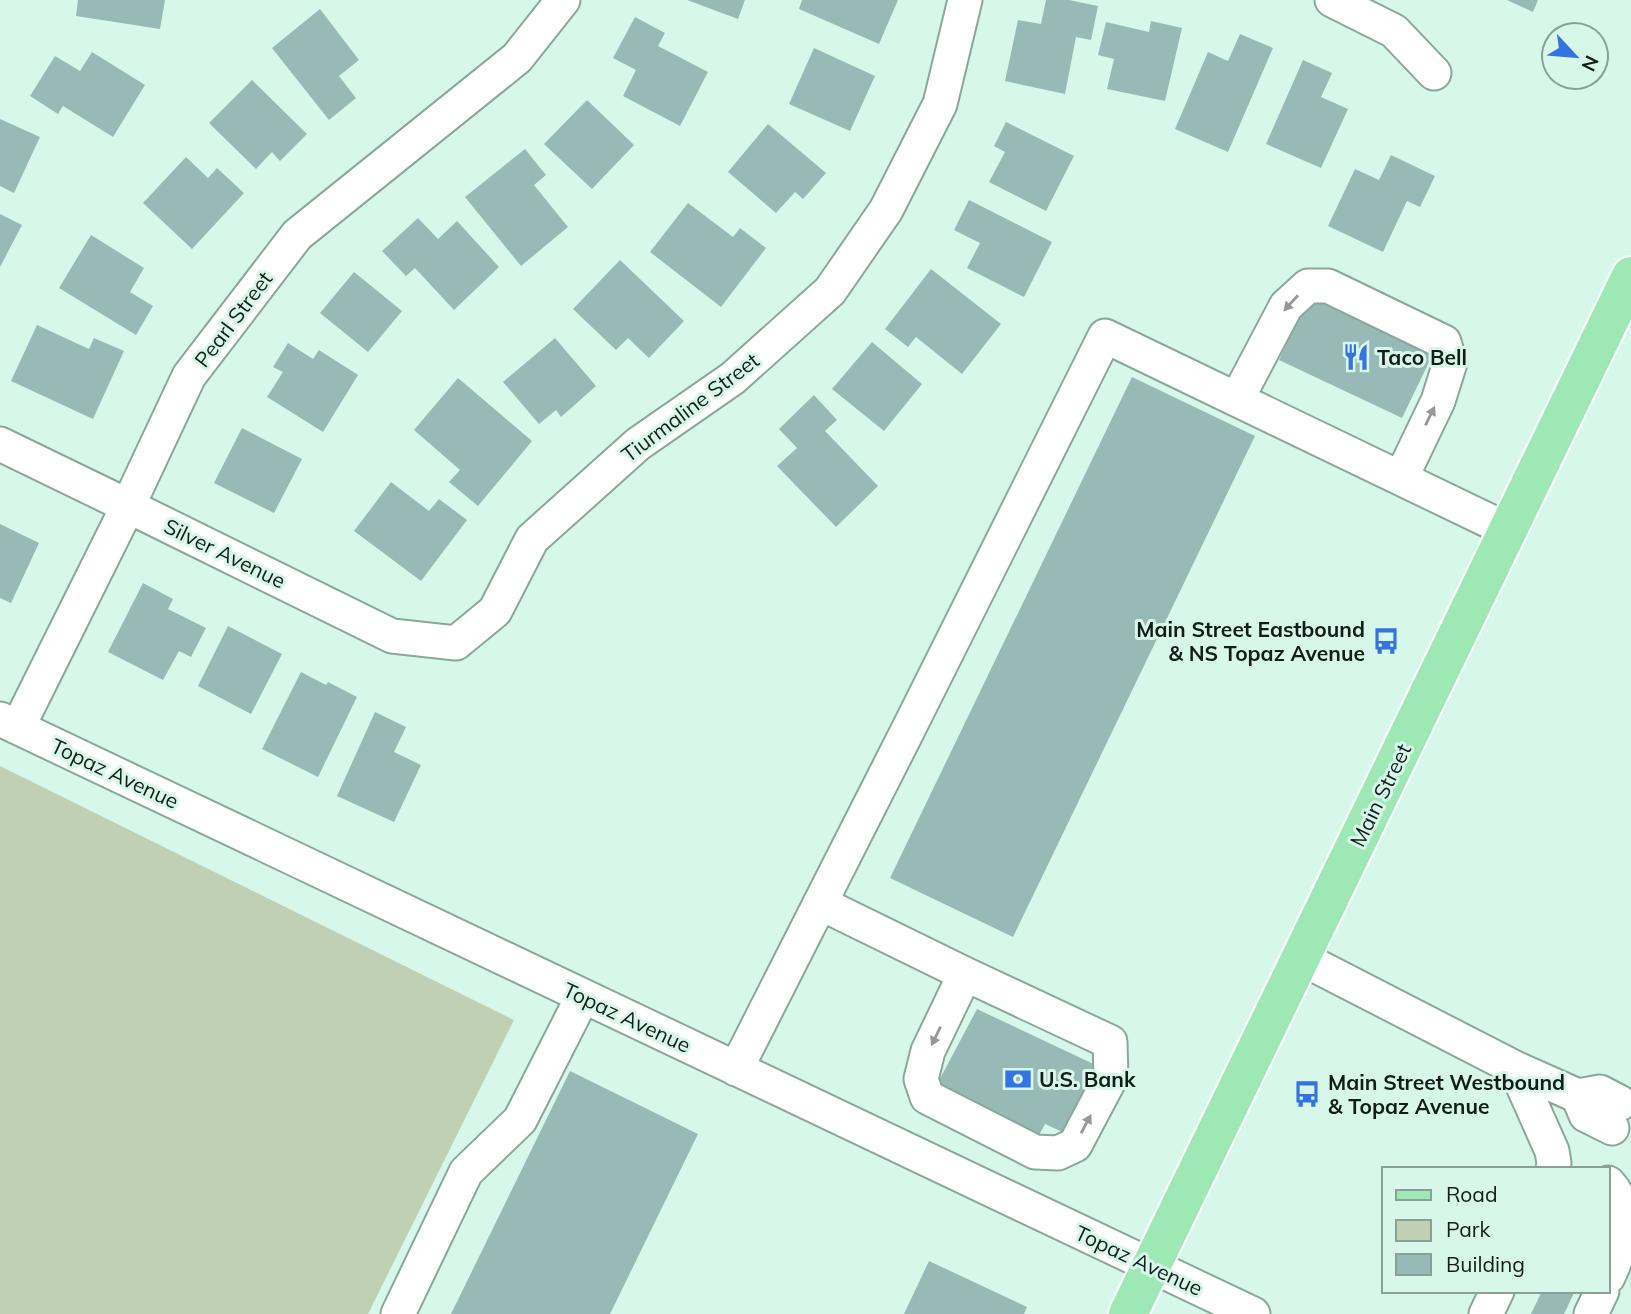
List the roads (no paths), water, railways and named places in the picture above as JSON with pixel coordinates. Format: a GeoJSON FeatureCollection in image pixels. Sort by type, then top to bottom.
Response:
{"type":"FeatureCollection","features":[{"type":"Feature","properties":{"kind":"main road","name":"Main Street"},"geometry":{"type":"LineString","coordinates":[[1128,1314],[1631,276]]}},
{"type":"Feature","properties":{"kind":"street","name":"Pearl Street"},"geometry":{"type":"LineString","coordinates":[[9,723],[128,506],[189,376],[297,234],[517,58],[563,0]]}},
{"type":"Feature","properties":{"kind":"street","name":"Tiurmaline Street"},"geometry":{"type":"LineString","coordinates":[[456,643],[495,611],[532,539],[638,444],[733,378],[830,291],[886,210],[940,104],[965,0]]}},
{"type":"Feature","properties":{"kind":"street"},"geometry":{"type":"LineString","coordinates":[[1332,0],[1394,31],[1434,73]]}},
{"type":"Feature","properties":{"kind":"street"},"geometry":{"type":"LineString","coordinates":[[1237,399],[1286,306],[1308,286],[1328,286],[1444,342],[1450,363],[1446,376],[1438,401],[1401,478]]}},
{"type":"Feature","properties":{"kind":"street"},"geometry":{"type":"LineString","coordinates":[[736,1069],[1104,336],[1508,530]]}},
{"type":"Feature","properties":{"kind":"street","name":"Silver Avenue"},"geometry":{"type":"LineString","coordinates":[[0,444],[392,636],[456,643]]}},
{"type":"Feature","properties":{"kind":"street","name":"Topaz Avenue"},"geometry":{"type":"LineString","coordinates":[[9,723],[1253,1314]]}},
{"type":"Feature","properties":{"kind":"street"},"geometry":{"type":"LineString","coordinates":[[820,902],[1110,1042],[1111,1077],[1075,1144],[1058,1153],[1035,1152],[927,1097],[921,1080],[928,1051],[965,974]]}},
{"type":"Feature","properties":{"kind":"street"},"geometry":{"type":"LineString","coordinates":[[1301,958],[1515,1068],[1578,1096],[1600,1093],[1623,1126]]}},
{"type":"Feature","properties":{"kind":"street"},"geometry":{"type":"LineString","coordinates":[[398,1314],[466,1172],[520,1120],[583,996]]}},
{"type":"Feature","properties":{"kind":"street"},"geometry":{"type":"LineString","coordinates":[[1515,1068],[1560,1167]]}},
{"type":"Feature","properties":{"kind":"street"},"geometry":{"type":"LineString","coordinates":[[1610,1184],[1626,1198],[1631,1215],[1627,1237],[1610,1273]]}},
{"type":"Feature","properties":{"kind":"street"},"geometry":{"type":"LineString","coordinates":[[1486,1314],[1496,1293]]}},
{"type":"Feature","properties":{"kind":"street"},"geometry":{"type":"LineString","coordinates":[[1591,1314],[1601,1293]]}},
{"type":"Feature","properties":{"kind":"place","name":"Taco Bell"},"geometry":{"type":"Point","coordinates":[1356,357]}},
{"type":"Feature","properties":{"kind":"place","name":"Main Street Eastbound & NS Topaz Avenue"},"geometry":{"type":"Point","coordinates":[1386,641]}},
{"type":"Feature","properties":{"kind":"place","name":"U.S. Bank"},"geometry":{"type":"Point","coordinates":[1018,1079]}},
{"type":"Feature","properties":{"kind":"place","name":"Main Street Westbound & Topaz Avenue"},"geometry":{"type":"Point","coordinates":[1307,1094]}}]}
